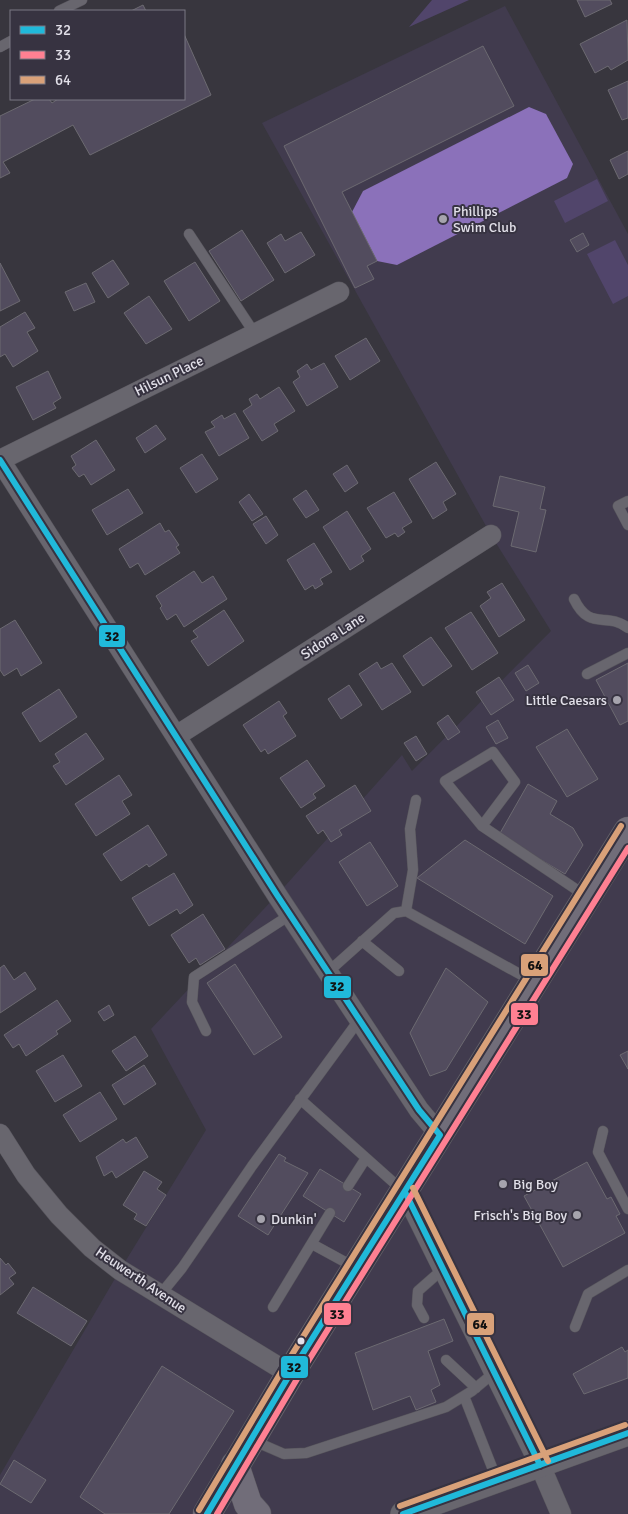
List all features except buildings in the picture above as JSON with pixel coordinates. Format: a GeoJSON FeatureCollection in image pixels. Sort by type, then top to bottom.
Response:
{"type":"FeatureCollection","features":[{"type":"Feature","properties":{"kind":"main road"},"geometry":{"type":"LineString","coordinates":[[207,1514],[290,1374],[628,831]]}},
{"type":"Feature","properties":{"kind":"main road"},"geometry":{"type":"LineString","coordinates":[[236,1466],[248,1504],[257,1514]]}},
{"type":"Feature","properties":{"kind":"street","name":"Hilsun Place"},"geometry":{"type":"LineString","coordinates":[[0,460],[339,292]]}},
{"type":"Feature","properties":{"kind":"street"},"geometry":{"type":"LineString","coordinates":[[0,460],[290,915],[419,1110],[440,1135]]}},
{"type":"Feature","properties":{"kind":"street","name":"Sidona Lane"},"geometry":{"type":"LineString","coordinates":[[176,736],[491,535]]}},
{"type":"Feature","properties":{"kind":"street","name":"Heuwerth Avenue"},"geometry":{"type":"LineString","coordinates":[[0,1134],[26,1175],[78,1235],[120,1270],[290,1374]]}},
{"type":"Feature","properties":{"kind":"street"},"geometry":{"type":"LineString","coordinates":[[405,1192],[540,1464],[561,1514]]}},
{"type":"Feature","properties":{"kind":"street"},"geometry":{"type":"LineString","coordinates":[[403,1514],[628,1433]]}},
{"type":"Feature","properties":{"kind":"lane"},"geometry":{"type":"LineString","coordinates":[[61,10],[82,0]]}},
{"type":"Feature","properties":{"kind":"lane"},"geometry":{"type":"LineString","coordinates":[[190,234],[255,334]]}},
{"type":"Feature","properties":{"kind":"lane"},"geometry":{"type":"LineString","coordinates":[[628,501],[618,506],[628,525]]}},
{"type":"Feature","properties":{"kind":"lane"},"geometry":{"type":"LineString","coordinates":[[574,599],[580,610],[588,618],[620,622],[628,628]]}},
{"type":"Feature","properties":{"kind":"lane"},"geometry":{"type":"LineString","coordinates":[[587,674],[628,653]]}},
{"type":"Feature","properties":{"kind":"lane"},"geometry":{"type":"LineString","coordinates":[[482,826],[515,782],[493,752],[445,781],[482,826],[587,897]]}},
{"type":"Feature","properties":{"kind":"lane"},"geometry":{"type":"LineString","coordinates":[[406,912],[413,870],[410,829],[416,800]]}},
{"type":"Feature","properties":{"kind":"lane"},"geometry":{"type":"LineString","coordinates":[[328,972],[394,913],[406,912],[534,982]]}},
{"type":"Feature","properties":{"kind":"lane"},"geometry":{"type":"LineString","coordinates":[[206,1031],[192,1002],[194,976],[290,915]]}},
{"type":"Feature","properties":{"kind":"lane"},"geometry":{"type":"LineString","coordinates":[[362,941],[399,971]]}},
{"type":"Feature","properties":{"kind":"lane"},"geometry":{"type":"LineString","coordinates":[[160,1294],[182,1268],[252,1166],[359,1020]]}},
{"type":"Feature","properties":{"kind":"lane"},"geometry":{"type":"LineString","coordinates":[[300,1099],[405,1192]]}},
{"type":"Feature","properties":{"kind":"lane"},"geometry":{"type":"LineString","coordinates":[[602,1131],[598,1152],[628,1209]]}},
{"type":"Feature","properties":{"kind":"lane"},"geometry":{"type":"LineString","coordinates":[[348,1186],[366,1158]]}},
{"type":"Feature","properties":{"kind":"lane"},"geometry":{"type":"LineString","coordinates":[[273,1307],[330,1213]]}},
{"type":"Feature","properties":{"kind":"lane"},"geometry":{"type":"LineString","coordinates":[[312,1244],[356,1268]]}},
{"type":"Feature","properties":{"kind":"lane"},"geometry":{"type":"LineString","coordinates":[[424,1318],[417,1305],[418,1291],[443,1269]]}},
{"type":"Feature","properties":{"kind":"lane"},"geometry":{"type":"LineString","coordinates":[[575,1327],[588,1294],[628,1270]]}},
{"type":"Feature","properties":{"kind":"lane"},"geometry":{"type":"LineString","coordinates":[[446,1360],[476,1388]]}},
{"type":"Feature","properties":{"kind":"lane"},"geometry":{"type":"LineString","coordinates":[[251,1439],[284,1454],[306,1453],[446,1407],[476,1388],[495,1372]]}},
{"type":"Feature","properties":{"kind":"lane"},"geometry":{"type":"LineString","coordinates":[[464,1396],[497,1480]]}},
{"type":"Feature","properties":{"kind":"shaded area"},"geometry":{"type":"Polygon","coordinates":[[[432,0],[469,0],[409,27],[432,0]]]}},
{"type":"Feature","properties":{"kind":"shaded area"},"geometry":{"type":"Polygon","coordinates":[[[505,6],[628,234],[628,1514],[0,1514],[0,1475],[120,1270],[206,1130],[151,1029],[277,895],[402,755],[412,771],[551,631],[491,535],[262,123],[505,6]]]}},
{"type":"Feature","properties":{"kind":"shaded area"},"geometry":{"type":"Polygon","coordinates":[[[529,107],[546,114],[573,164],[567,178],[397,265],[377,261],[352,212],[363,191],[529,107]]]}},
{"type":"Feature","properties":{"kind":"shaded area"},"geometry":{"type":"Polygon","coordinates":[[[597,179],[608,201],[565,223],[554,201],[597,179]]]}},
{"type":"Feature","properties":{"kind":"shaded area"},"geometry":{"type":"Polygon","coordinates":[[[615,240],[628,265],[628,296],[613,304],[587,254],[615,240]]]}},
{"type":"Feature","properties":{"kind":"transit line","name":"32"},"geometry":{"type":"LineString","coordinates":[[0,460],[277,895],[419,1110],[440,1135],[290,1374],[207,1514]]}},
{"type":"Feature","properties":{"kind":"transit line","name":"64"},"geometry":{"type":"LineString","coordinates":[[199,1510],[283,1369],[621,826]]}},
{"type":"Feature","properties":{"kind":"transit line","name":"33"},"geometry":{"type":"LineString","coordinates":[[217,1514],[297,1379],[628,848]]}},
{"type":"Feature","properties":{"kind":"transit line","name":"64"},"geometry":{"type":"LineString","coordinates":[[413,1188],[548,1461]]}},
{"type":"Feature","properties":{"kind":"transit line","name":"32"},"geometry":{"type":"LineString","coordinates":[[405,1192],[540,1465]]}},
{"type":"Feature","properties":{"kind":"transit line","name":"64"},"geometry":{"type":"LineString","coordinates":[[400,1506],[625,1425]]}},
{"type":"Feature","properties":{"kind":"transit line","name":"32"},"geometry":{"type":"LineString","coordinates":[[403,1514],[628,1433]]}},
{"type":"Feature","properties":{"kind":"place","name":"Phillips Swim Club"},"geometry":{"type":"Point","coordinates":[443,219]}},
{"type":"Feature","properties":{"kind":"place","name":"Little Caesars"},"geometry":{"type":"Point","coordinates":[617,700]}},
{"type":"Feature","properties":{"kind":"place","name":"Big Boy"},"geometry":{"type":"Point","coordinates":[503,1184]}},
{"type":"Feature","properties":{"kind":"place","name":"Frisch's Big Boy"},"geometry":{"type":"Point","coordinates":[577,1215]}},
{"type":"Feature","properties":{"kind":"place","name":"Dunkin'"},"geometry":{"type":"Point","coordinates":[261,1219]}}]}
